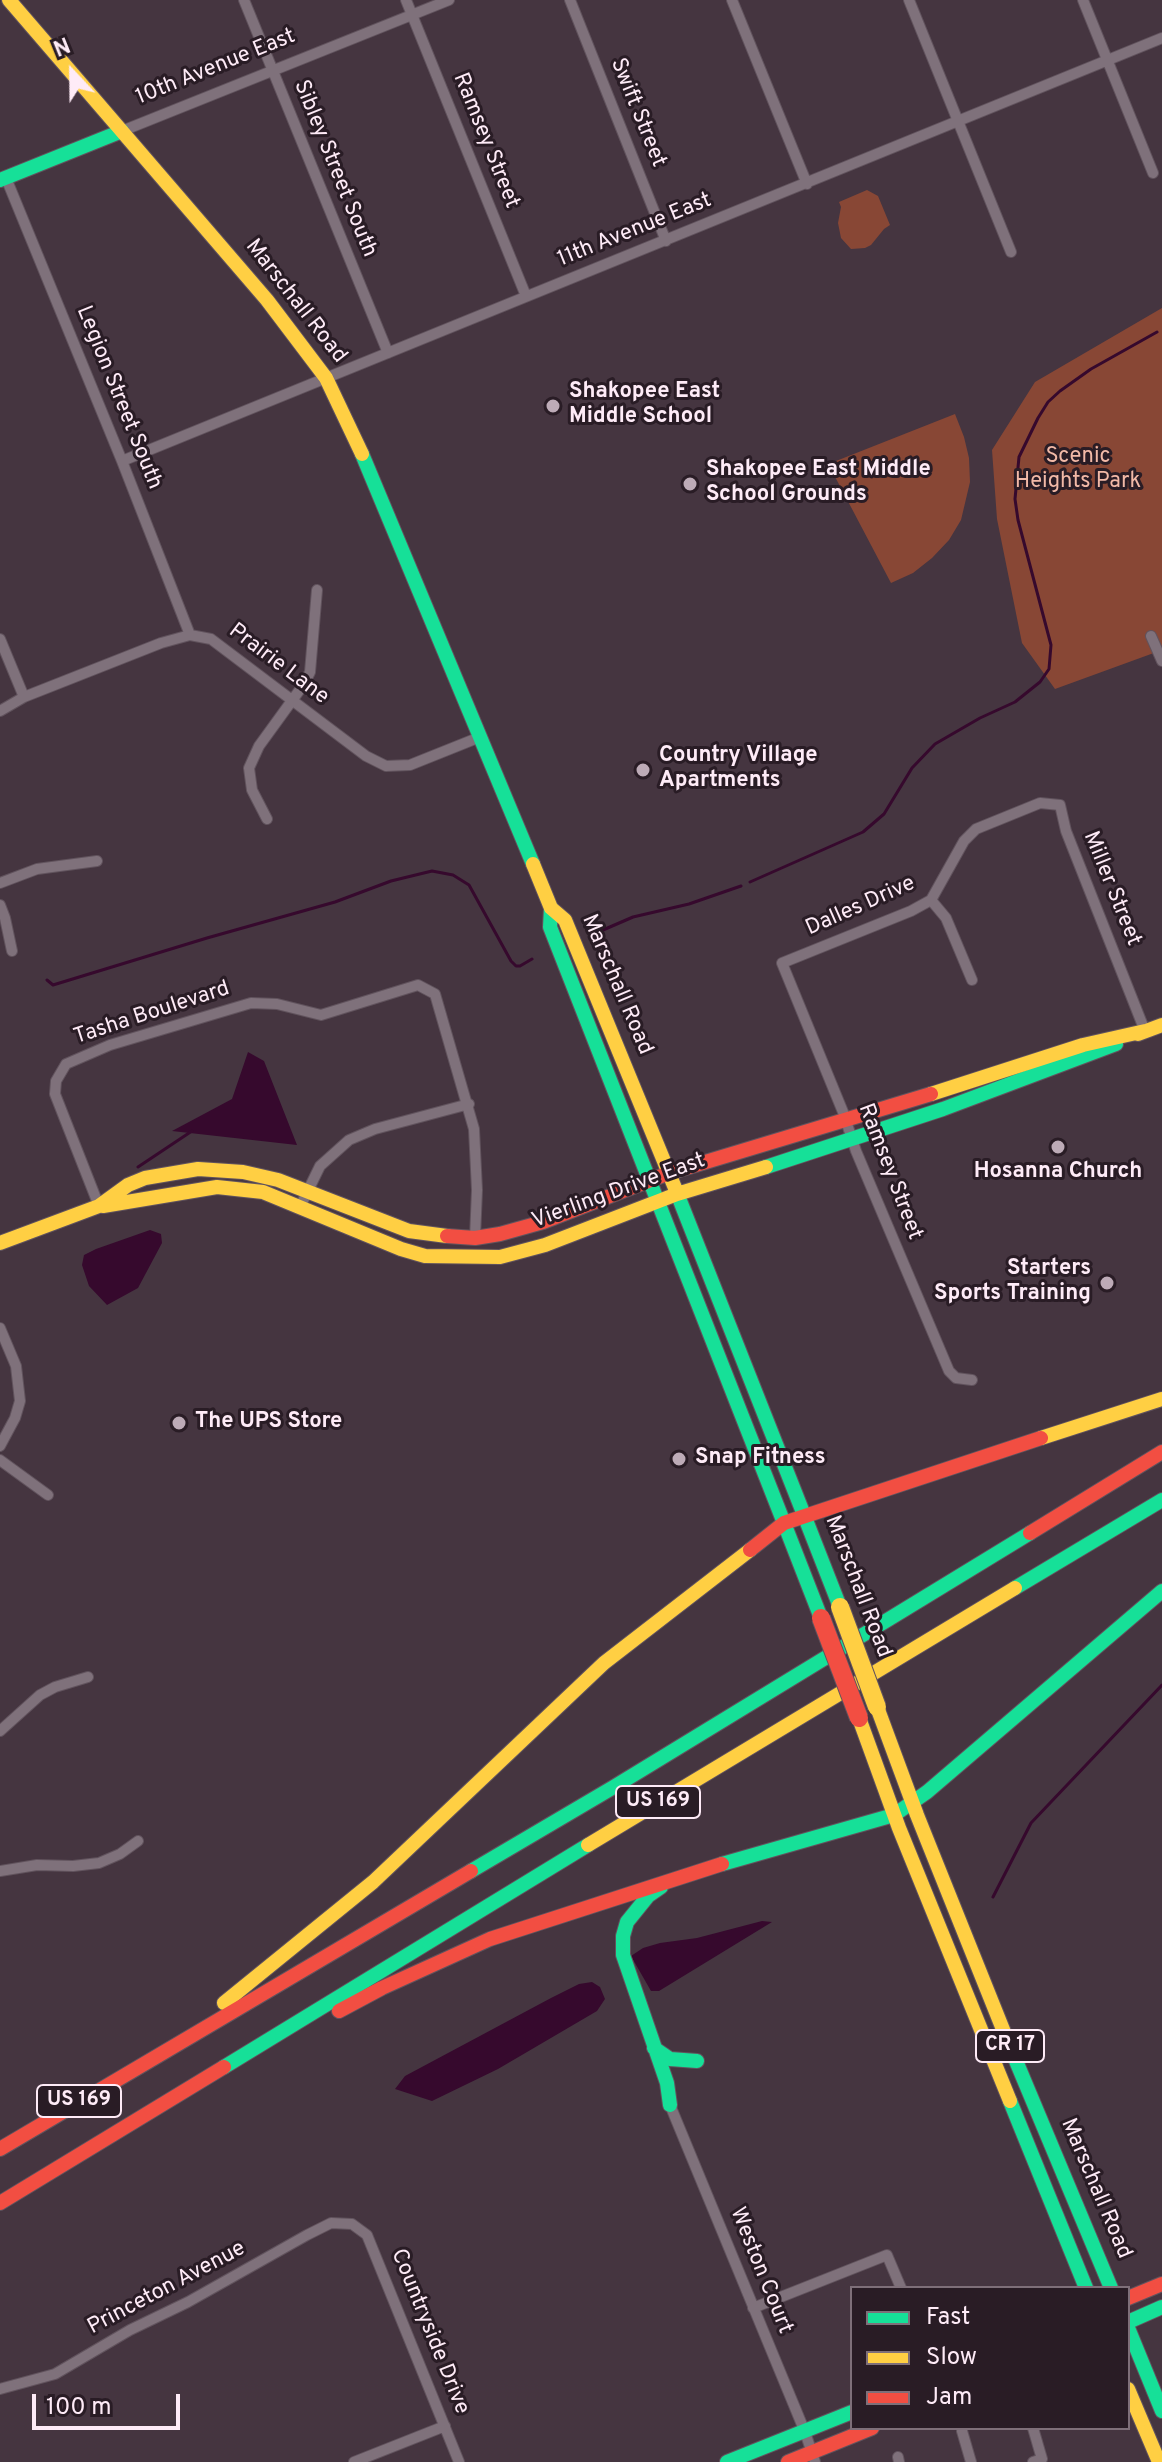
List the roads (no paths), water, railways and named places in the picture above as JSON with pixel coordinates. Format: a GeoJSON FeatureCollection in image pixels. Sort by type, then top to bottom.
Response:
{"type":"FeatureCollection","features":[{"type":"Feature","properties":{"kind":"main road","name":"Marschall Road"},"geometry":{"type":"LineString","coordinates":[[9,0],[267,300],[326,378],[374,479],[551,908],[550,927],[821,1618],[894,1815],[1085,2286]]}},
{"type":"Feature","properties":{"kind":"main road","name":"10th Avenue East"},"geometry":{"type":"LineString","coordinates":[[3,179],[122,131]]}},
{"type":"Feature","properties":{"kind":"main road","name":"Marschall Road"},"geometry":{"type":"LineString","coordinates":[[551,908],[565,920],[669,1173],[840,1607],[912,1803],[1110,2286]]}},
{"type":"Feature","properties":{"kind":"main road","name":"Vierling Drive East"},"geometry":{"type":"LineString","coordinates":[[303,1199],[401,1249],[425,1256],[500,1257],[545,1245],[1083,1045],[1154,1028]]}},
{"type":"Feature","properties":{"kind":"main road","name":"Vierling Drive East"},"geometry":{"type":"LineString","coordinates":[[0,1243],[99,1206],[217,1187],[303,1199],[409,1231],[475,1238],[528,1227],[669,1173],[849,1130]]}},
{"type":"Feature","properties":{"kind":"main road"},"geometry":{"type":"LineString","coordinates":[[478,1258],[484,1250],[528,1227]]}},
{"type":"Feature","properties":{"kind":"main road"},"geometry":{"type":"LineString","coordinates":[[158,2054],[373,1882],[604,1663],[784,1523],[1162,1399]]}},
{"type":"Feature","properties":{"kind":"main road","name":"US 169"},"geometry":{"type":"LineString","coordinates":[[0,2149],[612,1788],[1162,1452]]}},
{"type":"Feature","properties":{"kind":"main road","name":"US 169"},"geometry":{"type":"LineString","coordinates":[[0,2203],[777,1730],[1162,1500]]}},
{"type":"Feature","properties":{"kind":"main road"},"geometry":{"type":"LineString","coordinates":[[157,2107],[382,1988],[490,1939],[678,1877],[894,1815],[927,1792],[1162,1591]]}},
{"type":"Feature","properties":{"kind":"main road"},"geometry":{"type":"LineString","coordinates":[[670,2105],[667,2083],[623,1955],[623,1936],[627,1922],[642,1902],[678,1877]]}},
{"type":"Feature","properties":{"kind":"main road"},"geometry":{"type":"LineString","coordinates":[[654,2048],[670,2059],[697,2061]]}},
{"type":"Feature","properties":{"kind":"main road"},"geometry":{"type":"LineString","coordinates":[[1130,2297],[1162,2284]]}},
{"type":"Feature","properties":{"kind":"main road"},"geometry":{"type":"LineString","coordinates":[[1130,2321],[1162,2307]]}},
{"type":"Feature","properties":{"kind":"main road"},"geometry":{"type":"LineString","coordinates":[[1130,2333],[1162,2411]]}},
{"type":"Feature","properties":{"kind":"main road"},"geometry":{"type":"LineString","coordinates":[[1130,2394],[1159,2462]]}},
{"type":"Feature","properties":{"kind":"main road"},"geometry":{"type":"LineString","coordinates":[[727,2462],[850,2413]]}},
{"type":"Feature","properties":{"kind":"main road"},"geometry":{"type":"LineString","coordinates":[[788,2462],[813,2457],[868,2430]]}},
{"type":"Feature","properties":{"kind":"street","name":"Sibley Street South"},"geometry":{"type":"LineString","coordinates":[[244,0],[388,353]]}},
{"type":"Feature","properties":{"kind":"street","name":"Ramsey Street"},"geometry":{"type":"LineString","coordinates":[[406,0],[526,296]]}},
{"type":"Feature","properties":{"kind":"street","name":"10th Avenue East"},"geometry":{"type":"LineString","coordinates":[[122,131],[449,0]]}},
{"type":"Feature","properties":{"kind":"street","name":"Swift Street"},"geometry":{"type":"LineString","coordinates":[[570,0],[666,241]]}},
{"type":"Feature","properties":{"kind":"street"},"geometry":{"type":"LineString","coordinates":[[732,0],[807,184]]}},
{"type":"Feature","properties":{"kind":"street"},"geometry":{"type":"LineString","coordinates":[[909,0],[1011,252]]}},
{"type":"Feature","properties":{"kind":"street"},"geometry":{"type":"LineString","coordinates":[[1083,0],[1153,173]]}},
{"type":"Feature","properties":{"kind":"street","name":"11th Avenue East"},"geometry":{"type":"LineString","coordinates":[[122,461],[1162,38]]}},
{"type":"Feature","properties":{"kind":"street","name":"Legion Street South"},"geometry":{"type":"LineString","coordinates":[[3,179],[122,461],[190,635]]}},
{"type":"Feature","properties":{"kind":"street"},"geometry":{"type":"LineString","coordinates":[[267,819],[252,790],[249,768],[259,746],[310,672],[317,590]]}},
{"type":"Feature","properties":{"kind":"street","name":"Prairie Lane"},"geometry":{"type":"LineString","coordinates":[[0,711],[24,697],[161,643],[190,635],[211,639],[366,756],[386,766],[410,765],[480,737]]}},
{"type":"Feature","properties":{"kind":"street"},"geometry":{"type":"LineString","coordinates":[[1151,636],[1162,661]]}},
{"type":"Feature","properties":{"kind":"street"},"geometry":{"type":"LineString","coordinates":[[0,639],[24,697]]}},
{"type":"Feature","properties":{"kind":"street","name":"Dalles Drive"},"geometry":{"type":"LineString","coordinates":[[782,963],[931,900],[964,841],[976,829],[1040,803],[1060,805]]}},
{"type":"Feature","properties":{"kind":"street","name":"Miller Street"},"geometry":{"type":"LineString","coordinates":[[1060,805],[1066,831],[1154,1028]]}},
{"type":"Feature","properties":{"kind":"street"},"geometry":{"type":"LineString","coordinates":[[0,883],[37,869],[97,861]]}},
{"type":"Feature","properties":{"kind":"street"},"geometry":{"type":"LineString","coordinates":[[931,900],[946,918],[972,980]]}},
{"type":"Feature","properties":{"kind":"street"},"geometry":{"type":"LineString","coordinates":[[0,905],[12,951]]}},
{"type":"Feature","properties":{"kind":"street","name":"Ramsey Street"},"geometry":{"type":"LineString","coordinates":[[782,963],[949,1371],[956,1378],[972,1380]]}},
{"type":"Feature","properties":{"kind":"street","name":"Tasha Boulevard"},"geometry":{"type":"LineString","coordinates":[[99,1206],[55,1094],[56,1081],[66,1064],[110,1045],[251,1003],[277,1004],[321,1015],[418,985],[435,994],[469,1104],[477,1176],[475,1238]]}},
{"type":"Feature","properties":{"kind":"street"},"geometry":{"type":"LineString","coordinates":[[303,1199],[320,1166],[349,1140],[375,1129],[469,1104]]}},
{"type":"Feature","properties":{"kind":"street"},"geometry":{"type":"LineString","coordinates":[[0,1328],[2,1340],[16,1366],[20,1401],[0,1446]]}},
{"type":"Feature","properties":{"kind":"street"},"geometry":{"type":"LineString","coordinates":[[0,1460],[48,1495]]}},
{"type":"Feature","properties":{"kind":"street"},"geometry":{"type":"LineString","coordinates":[[0,1731],[40,1695],[88,1677]]}},
{"type":"Feature","properties":{"kind":"street"},"geometry":{"type":"LineString","coordinates":[[0,1871],[37,1865],[99,1863],[120,1854],[138,1841]]}},
{"type":"Feature","properties":{"kind":"street","name":"Weston Court"},"geometry":{"type":"LineString","coordinates":[[670,2105],[813,2457]]}},
{"type":"Feature","properties":{"kind":"street","name":"Princeton Avenue"},"geometry":{"type":"LineString","coordinates":[[0,2389],[55,2374],[130,2330],[188,2302],[331,2223],[352,2224]]}},
{"type":"Feature","properties":{"kind":"street","name":"Countryside Drive"},"geometry":{"type":"LineString","coordinates":[[352,2224],[367,2235],[459,2462]]}},
{"type":"Feature","properties":{"kind":"street"},"geometry":{"type":"LineString","coordinates":[[753,2308],[887,2255],[900,2286]]}},
{"type":"Feature","properties":{"kind":"street"},"geometry":{"type":"LineString","coordinates":[[354,2462],[445,2426]]}},
{"type":"Feature","properties":{"kind":"street"},"geometry":{"type":"LineString","coordinates":[[1033,2462],[1042,2459],[1034,2430]]}},
{"type":"Feature","properties":{"kind":"street"},"geometry":{"type":"LineString","coordinates":[[962,2431],[971,2462]]}},
{"type":"Feature","properties":{"kind":"waterway"},"geometry":{"type":"LineString","coordinates":[[750,882],[863,832],[884,814],[912,768],[935,744],[1015,702],[1040,682],[1049,669],[1051,645],[1018,520],[1015,499],[1019,457],[1038,418],[1060,391],[1091,369],[1157,332]]}},
{"type":"Feature","properties":{"kind":"waterway"},"geometry":{"type":"LineString","coordinates":[[47,980],[53,985],[432,871],[453,875],[469,885],[516,966],[532,959]]}},
{"type":"Feature","properties":{"kind":"waterway"},"geometry":{"type":"LineString","coordinates":[[603,930],[633,917],[689,904],[741,886]]}},
{"type":"Feature","properties":{"kind":"waterway"},"geometry":{"type":"LineString","coordinates":[[138,1167],[192,1131]]}},
{"type":"Feature","properties":{"kind":"waterway"},"geometry":{"type":"LineString","coordinates":[[993,1897],[1031,1823],[1162,1685]]}},
{"type":"Feature","properties":{"kind":"place","name":"Shakopee East Middle School"},"geometry":{"type":"Point","coordinates":[553,406]}},
{"type":"Feature","properties":{"kind":"place","name":"Shakopee East Middle School Grounds"},"geometry":{"type":"Point","coordinates":[690,484]}},
{"type":"Feature","properties":{"kind":"place","name":"Country Village Apartments"},"geometry":{"type":"Point","coordinates":[643,770]}},
{"type":"Feature","properties":{"kind":"place","name":"Hosanna Church"},"geometry":{"type":"Point","coordinates":[1058,1147]}},
{"type":"Feature","properties":{"kind":"place","name":"Starters Sports Training"},"geometry":{"type":"Point","coordinates":[1107,1283]}},
{"type":"Feature","properties":{"kind":"place","name":"The UPS Store"},"geometry":{"type":"Point","coordinates":[179,1423]}},
{"type":"Feature","properties":{"kind":"place","name":"Snap Fitness"},"geometry":{"type":"Point","coordinates":[679,1459]}},
{"type":"Feature","properties":{"kind":"park label","name":"Scenic Heights Park"},"geometry":{"type":"Point","coordinates":[1078,470]}}]}
